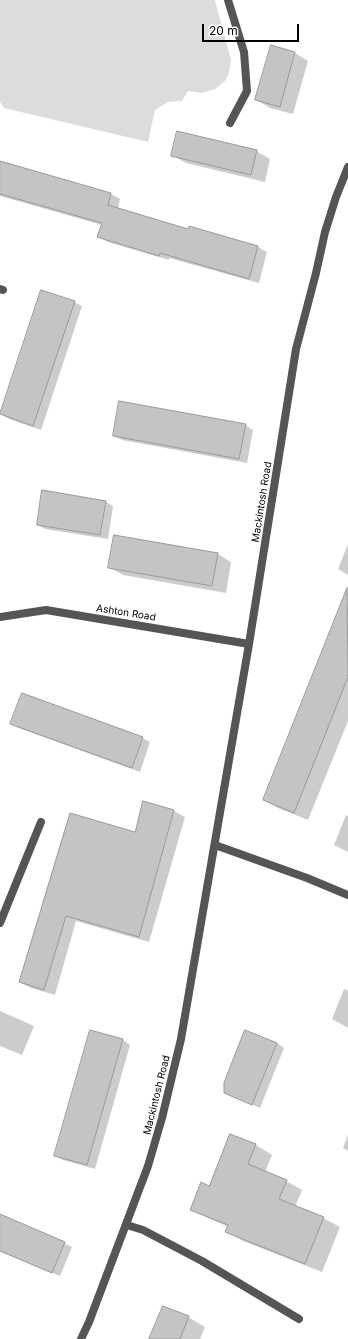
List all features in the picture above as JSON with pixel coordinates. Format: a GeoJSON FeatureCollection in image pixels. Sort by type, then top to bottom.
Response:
{"type":"FeatureCollection","features":[{"type":"Feature","properties":{"kind":"street"},"geometry":{"type":"LineString","coordinates":[[228,0],[244,52],[247,91],[230,123]]}},
{"type":"Feature","properties":{"kind":"street","name":"Mackintosh Road"},"geometry":{"type":"LineString","coordinates":[[81,1339],[127,1225],[148,1166],[162,1118],[177,1054],[215,845],[249,644],[296,349],[325,232],[336,197],[348,167]]}},
{"type":"Feature","properties":{"kind":"street","name":"Ashton Road"},"geometry":{"type":"LineString","coordinates":[[0,618],[46,610],[249,644]]}},
{"type":"Feature","properties":{"kind":"street"},"geometry":{"type":"LineString","coordinates":[[0,923],[41,822]]}},
{"type":"Feature","properties":{"kind":"street"},"geometry":{"type":"LineString","coordinates":[[215,845],[307,878],[348,895]]}},
{"type":"Feature","properties":{"kind":"street"},"geometry":{"type":"LineString","coordinates":[[127,1225],[143,1230],[202,1261],[299,1319]]}},
{"type":"Feature","properties":{"kind":"shaded area"},"geometry":{"type":"Polygon","coordinates":[[[0,0],[215,0],[231,60],[229,73],[225,81],[215,89],[202,93],[188,91],[182,101],[168,102],[155,110],[148,142],[4,108],[0,102],[0,0]]]}},
{"type":"Feature","properties":{"kind":"building"},"geometry":{"type":"Polygon","coordinates":[[[271,45],[295,52],[280,107],[255,100],[271,45]]]}},
{"type":"Feature","properties":{"kind":"building"},"geometry":{"type":"Polygon","coordinates":[[[177,131],[257,150],[251,175],[171,156],[177,131]]]}},
{"type":"Feature","properties":{"kind":"building"},"geometry":{"type":"Polygon","coordinates":[[[0,161],[111,193],[108,205],[188,229],[189,226],[258,246],[249,279],[160,253],[159,256],[97,237],[102,223],[0,194],[0,161]]]}},
{"type":"Feature","properties":{"kind":"building"},"geometry":{"type":"Polygon","coordinates":[[[41,290],[75,301],[33,426],[0,414],[41,290]]]}},
{"type":"Feature","properties":{"kind":"building"},"geometry":{"type":"Polygon","coordinates":[[[119,401],[246,424],[239,459],[113,436],[119,401]]]}},
{"type":"Feature","properties":{"kind":"building"},"geometry":{"type":"Polygon","coordinates":[[[42,490],[106,501],[100,535],[37,525],[42,490]]]}},
{"type":"Feature","properties":{"kind":"building"},"geometry":{"type":"Polygon","coordinates":[[[114,535],[218,553],[212,586],[108,568],[114,535]]]}},
{"type":"Feature","properties":{"kind":"building"},"geometry":{"type":"Polygon","coordinates":[[[347,588],[348,677],[294,813],[263,800],[347,588]]]}},
{"type":"Feature","properties":{"kind":"building"},"geometry":{"type":"Polygon","coordinates":[[[22,693],[143,737],[132,768],[10,724],[22,693]]]}},
{"type":"Feature","properties":{"kind":"building"},"geometry":{"type":"Polygon","coordinates":[[[143,801],[174,810],[139,937],[66,916],[44,990],[19,982],[70,813],[135,832],[143,801]]]}},
{"type":"Feature","properties":{"kind":"building"},"geometry":{"type":"Polygon","coordinates":[[[90,1030],[123,1039],[87,1165],[54,1156],[90,1030]]]}},
{"type":"Feature","properties":{"kind":"building"},"geometry":{"type":"Polygon","coordinates":[[[245,1030],[277,1043],[252,1105],[224,1093],[224,1083],[245,1030]]]}},
{"type":"Feature","properties":{"kind":"building"},"geometry":{"type":"Polygon","coordinates":[[[230,1134],[256,1144],[248,1164],[287,1180],[279,1199],[324,1217],[305,1264],[225,1232],[228,1225],[190,1210],[201,1182],[209,1186],[230,1134]]]}},
{"type":"Feature","properties":{"kind":"building"},"geometry":{"type":"Polygon","coordinates":[[[0,1214],[65,1242],[52,1273],[0,1251],[0,1214]]]}},
{"type":"Feature","properties":{"kind":"building"},"geometry":{"type":"Polygon","coordinates":[[[163,1306],[189,1316],[180,1339],[149,1339],[163,1306]]]}}]}
